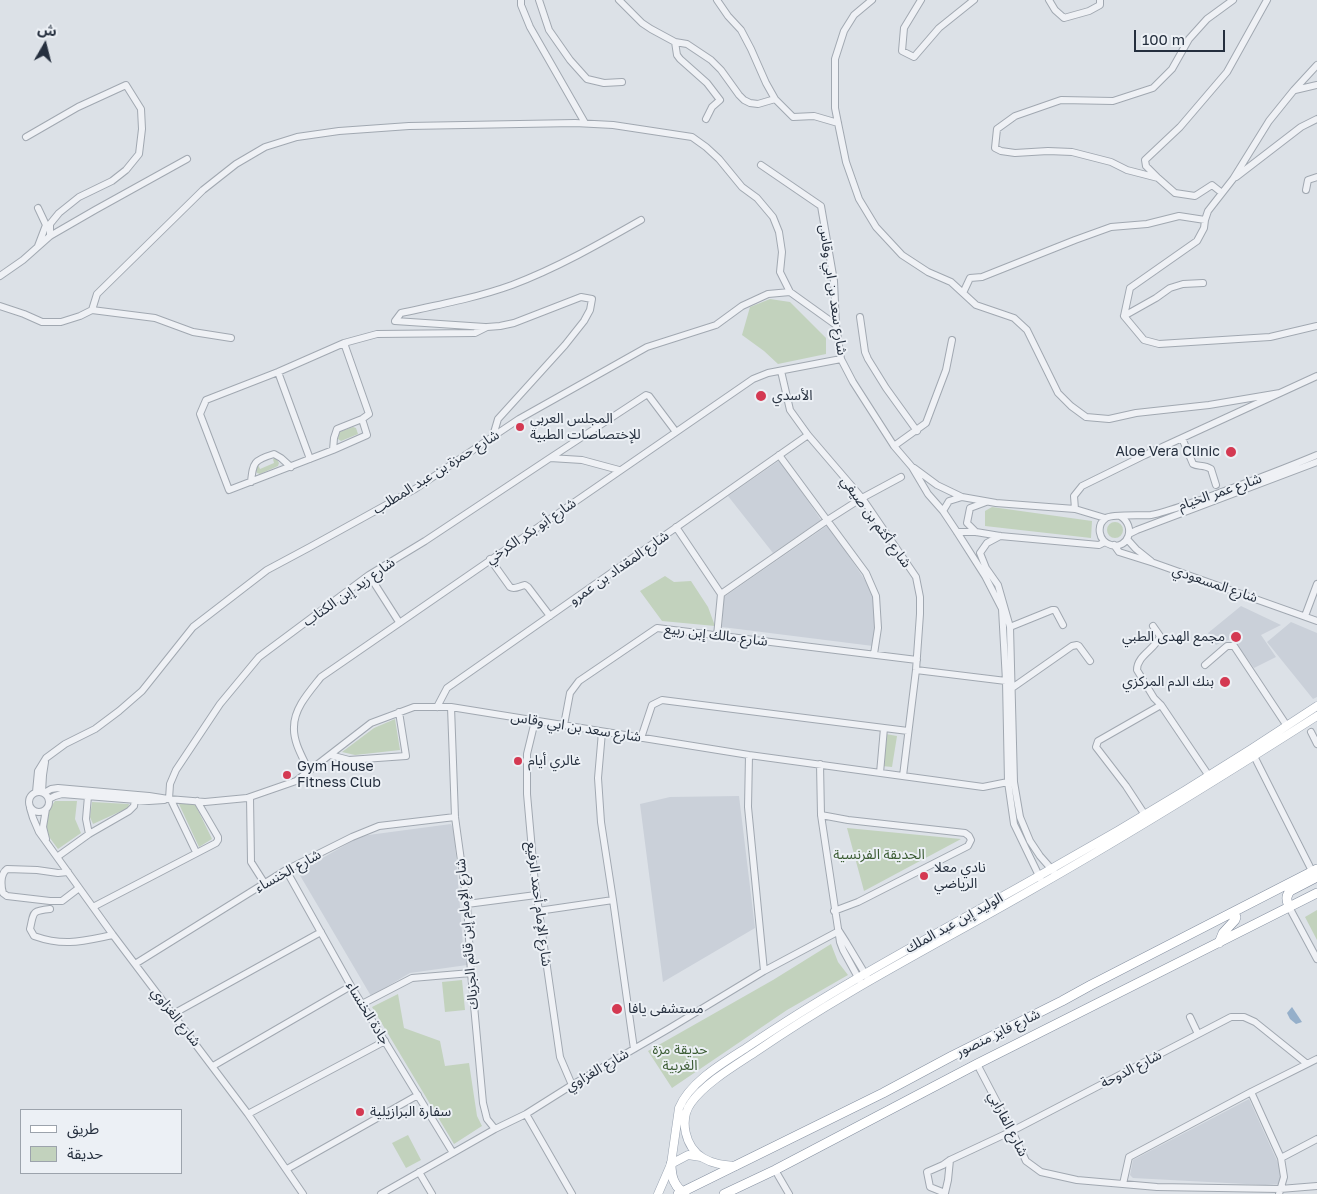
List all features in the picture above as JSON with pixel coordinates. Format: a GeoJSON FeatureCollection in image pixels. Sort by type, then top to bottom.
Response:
{"type":"FeatureCollection","features":[{"type":"Feature","properties":{"kind":"highway"},"geometry":{"type":"LineString","coordinates":[[1290,907],[1286,899],[1290,891],[1315,872]]}},
{"type":"Feature","properties":{"kind":"highway","name":"شارع فايز منصور"},"geometry":{"type":"LineString","coordinates":[[682,1193],[883,1093],[1231,913],[1315,872]]}},
{"type":"Feature","properties":{"kind":"highway","name":"شارع فايز منصور"},"geometry":{"type":"LineString","coordinates":[[724,1194],[775,1170],[977,1064],[1317,893]]}},
{"type":"Feature","properties":{"kind":"highway"},"geometry":{"type":"LineString","coordinates":[[1219,943],[1223,933],[1236,920],[1235,915],[1231,913]]}},
{"type":"Feature","properties":{"kind":"highway"},"geometry":{"type":"LineString","coordinates":[[671,1164],[671,1174],[682,1193]]}},
{"type":"Feature","properties":{"kind":"main road","name":"الوليد إبن عبد الملك"},"geometry":{"type":"LineString","coordinates":[[658,1194],[671,1164],[682,1102],[687,1094],[708,1074],[788,1019],[1040,880],[1211,779],[1317,706]]}},
{"type":"Feature","properties":{"kind":"main road","name":"الوليد إبن عبد الملك"},"geometry":{"type":"LineString","coordinates":[[1054,872],[1145,815],[1254,756],[1317,716]]}},
{"type":"Feature","properties":{"kind":"main road","name":"الوليد إبن عبد الملك"},"geometry":{"type":"LineString","coordinates":[[687,1139],[685,1115],[692,1101],[699,1093],[718,1077],[863,979]]}},
{"type":"Feature","properties":{"kind":"main road"},"geometry":{"type":"LineString","coordinates":[[674,1143],[687,1139],[701,1157]]}},
{"type":"Feature","properties":{"kind":"main road"},"geometry":{"type":"LineString","coordinates":[[671,1164],[688,1155],[701,1157],[717,1164],[737,1166]]}},
{"type":"Feature","properties":{"kind":"street"},"geometry":{"type":"LineString","coordinates":[[521,0],[530,27],[585,123]]}},
{"type":"Feature","properties":{"kind":"street"},"geometry":{"type":"LineString","coordinates":[[539,0],[549,30],[570,60],[587,79],[604,83],[622,82]]}},
{"type":"Feature","properties":{"kind":"street"},"geometry":{"type":"LineString","coordinates":[[620,0],[642,23],[675,42],[687,44],[711,60],[721,70],[739,96],[750,103],[758,104],[775,99]]}},
{"type":"Feature","properties":{"kind":"street"},"geometry":{"type":"LineString","coordinates":[[717,0],[741,30],[775,99],[793,117],[814,116],[838,123]]}},
{"type":"Feature","properties":{"kind":"street"},"geometry":{"type":"LineString","coordinates":[[872,0],[854,14],[844,31],[835,59],[835,108],[846,162],[860,199],[876,227],[902,255],[928,272],[951,282],[976,305],[1014,318],[1028,330],[1058,393],[1086,417],[1109,419],[1136,413],[1209,405],[1280,393]]}},
{"type":"Feature","properties":{"kind":"street"},"geometry":{"type":"LineString","coordinates":[[921,0],[904,28],[902,51],[914,57],[939,28],[974,0]]}},
{"type":"Feature","properties":{"kind":"street"},"geometry":{"type":"LineString","coordinates":[[1049,0],[1055,10],[1064,18],[1089,11],[1100,5],[1100,0]]}},
{"type":"Feature","properties":{"kind":"street"},"geometry":{"type":"LineString","coordinates":[[1158,178],[1072,152],[1015,153],[1001,151],[995,148],[997,129],[1015,116],[1061,100],[1113,101],[1153,88],[1172,69],[1189,39],[1207,19],[1233,0]]}},
{"type":"Feature","properties":{"kind":"street"},"geometry":{"type":"LineString","coordinates":[[1222,193],[1212,185],[1195,196],[1175,193],[1146,166],[1146,160],[1180,127],[1227,72],[1267,0]]}},
{"type":"Feature","properties":{"kind":"street"},"geometry":{"type":"LineString","coordinates":[[675,42],[677,55],[680,59],[706,83],[720,100],[712,107],[706,120]]}},
{"type":"Feature","properties":{"kind":"street"},"geometry":{"type":"LineString","coordinates":[[1124,316],[1130,288],[1197,241],[1204,228],[1208,211],[1233,179],[1269,121],[1317,65]]}},
{"type":"Feature","properties":{"kind":"street"},"geometry":{"type":"LineString","coordinates":[[26,137],[78,107],[126,84],[140,109],[142,129],[139,154],[126,170],[112,181],[79,197],[59,213],[50,224],[50,236]]}},
{"type":"Feature","properties":{"kind":"street"},"geometry":{"type":"LineString","coordinates":[[1294,90],[1317,85]]}},
{"type":"Feature","properties":{"kind":"street"},"geometry":{"type":"LineString","coordinates":[[1233,179],[1301,127],[1317,119]]}},
{"type":"Feature","properties":{"kind":"street"},"geometry":{"type":"LineString","coordinates":[[92,310],[97,294],[203,190],[236,164],[265,147],[297,136],[339,130],[409,126],[585,123],[613,125],[692,137],[706,147],[742,186],[757,198],[773,217],[779,232],[782,252],[780,272],[790,292],[836,325]]}},
{"type":"Feature","properties":{"kind":"street"},"geometry":{"type":"LineString","coordinates":[[0,276],[23,260],[50,236],[187,159]]}},
{"type":"Feature","properties":{"kind":"street","name":"شارع سعد بن ابي وقاس"},"geometry":{"type":"LineString","coordinates":[[761,165],[821,206],[834,281],[836,325],[841,359],[853,382],[894,446],[912,466],[928,494],[943,511],[957,532],[985,576],[1002,609],[1014,824],[1040,880]]}},
{"type":"Feature","properties":{"kind":"street"},"geometry":{"type":"LineString","coordinates":[[1306,190],[1308,180],[1317,177]]}},
{"type":"Feature","properties":{"kind":"street"},"geometry":{"type":"LineString","coordinates":[[38,208],[46,225],[38,247]]}},
{"type":"Feature","properties":{"kind":"street"},"geometry":{"type":"LineString","coordinates":[[963,293],[970,278],[982,277],[1111,227],[1147,224],[1179,216],[1205,220]]}},
{"type":"Feature","properties":{"kind":"street"},"geometry":{"type":"LineString","coordinates":[[493,436],[498,419],[584,321],[590,310],[592,299],[581,297],[514,323],[487,327],[395,321],[400,313],[465,299],[511,285],[584,253],[642,220]]}},
{"type":"Feature","properties":{"kind":"street"},"geometry":{"type":"LineString","coordinates":[[1124,316],[1170,288],[1183,284],[1203,283]]}},
{"type":"Feature","properties":{"kind":"street","name":"شارع حمزة بن عبد المطلب"},"geometry":{"type":"LineString","coordinates":[[41,792],[38,771],[46,758],[65,744],[95,729],[119,711],[142,691],[193,627],[267,570],[415,489],[519,418],[647,348],[716,325],[742,306],[768,294],[790,292]]}},
{"type":"Feature","properties":{"kind":"street"},"geometry":{"type":"LineString","coordinates":[[0,306],[42,322],[61,322],[92,310],[155,318],[193,332],[232,338]]}},
{"type":"Feature","properties":{"kind":"street"},"geometry":{"type":"LineString","coordinates":[[860,316],[865,352],[868,359],[917,431]]}},
{"type":"Feature","properties":{"kind":"street"},"geometry":{"type":"LineString","coordinates":[[1124,316],[1144,340],[1160,344],[1270,337],[1317,326]]}},
{"type":"Feature","properties":{"kind":"street"},"geometry":{"type":"LineString","coordinates":[[362,419],[368,435],[229,490],[200,414],[206,400],[278,372],[344,343],[377,334],[475,333],[487,327]]}},
{"type":"Feature","properties":{"kind":"street"},"geometry":{"type":"LineString","coordinates":[[894,446],[926,423],[946,370],[952,340]]}},
{"type":"Feature","properties":{"kind":"street"},"geometry":{"type":"LineString","coordinates":[[334,450],[334,438],[337,429],[362,419],[369,414],[344,343]]}},
{"type":"Feature","properties":{"kind":"street","name":"شارع أبو بكر الكرخي"},"geometry":{"type":"LineString","coordinates":[[309,771],[296,741],[294,727],[299,708],[321,676],[753,378],[768,373],[841,359]]}},
{"type":"Feature","properties":{"kind":"street","name":"شارع أكثم بن صيفي"},"geometry":{"type":"LineString","coordinates":[[782,371],[790,410],[808,435],[862,498],[916,578],[920,597],[917,660],[903,776]]}},
{"type":"Feature","properties":{"kind":"street"},"geometry":{"type":"LineString","coordinates":[[278,372],[310,459]]}},
{"type":"Feature","properties":{"kind":"street"},"geometry":{"type":"LineString","coordinates":[[1075,509],[1074,496],[1082,486],[1317,376]]}},
{"type":"Feature","properties":{"kind":"street","name":"شارع زيد إبن الكتاب"},"geometry":{"type":"LineString","coordinates":[[169,799],[170,784],[176,770],[220,704],[260,657],[369,575],[425,542],[646,394],[676,432]]}},
{"type":"Feature","properties":{"kind":"street","name":"شارع المقداد بن عمرو"},"geometry":{"type":"LineString","coordinates":[[437,707],[447,688],[808,435]]}},
{"type":"Feature","properties":{"kind":"street"},"geometry":{"type":"LineString","coordinates":[[1182,438],[1193,464],[1211,469],[1216,485]]}},
{"type":"Feature","properties":{"kind":"street"},"geometry":{"type":"LineString","coordinates":[[251,482],[253,466],[258,459],[274,454],[291,467]]}},
{"type":"Feature","properties":{"kind":"street"},"geometry":{"type":"LineString","coordinates":[[779,455],[866,573],[876,596],[878,628],[874,654]]}},
{"type":"Feature","properties":{"kind":"street","name":"شارع عمر الخيام"},"geometry":{"type":"LineString","coordinates":[[1120,516],[1152,514],[1190,503],[1255,481],[1317,455]]}},
{"type":"Feature","properties":{"kind":"street"},"geometry":{"type":"LineString","coordinates":[[550,458],[582,460],[619,470]]}},
{"type":"Feature","properties":{"kind":"street","name":"شارع عمر الخيام"},"geometry":{"type":"LineString","coordinates":[[1128,536],[1137,530],[1317,462]]}},
{"type":"Feature","properties":{"kind":"street"},"geometry":{"type":"LineString","coordinates":[[912,466],[937,485],[962,497],[987,502],[1075,509],[1105,518],[1120,516],[1129,525],[1128,536],[1124,542],[1114,545],[1102,539],[1099,530],[1105,518]]}},
{"type":"Feature","properties":{"kind":"street"},"geometry":{"type":"LineString","coordinates":[[721,594],[828,520],[862,498],[901,477]]}},
{"type":"Feature","properties":{"kind":"street"},"geometry":{"type":"LineString","coordinates":[[943,511],[949,501],[962,497]]}},
{"type":"Feature","properties":{"kind":"street"},"geometry":{"type":"LineString","coordinates":[[976,532],[967,523],[970,508],[987,502]]}},
{"type":"Feature","properties":{"kind":"street"},"geometry":{"type":"LineString","coordinates":[[676,527],[721,594],[717,636]]}},
{"type":"Feature","properties":{"kind":"street"},"geometry":{"type":"LineString","coordinates":[[957,532],[976,532],[1000,536],[1099,544],[1105,542]]}},
{"type":"Feature","properties":{"kind":"street","name":"شارع سعد بن ابي وقاس"},"geometry":{"type":"LineString","coordinates":[[1000,536],[987,543],[980,553],[986,568],[998,585],[1010,627],[1012,688],[1011,782],[1020,817],[1030,840],[1040,856],[1054,872]]}},
{"type":"Feature","properties":{"kind":"street"},"geometry":{"type":"LineString","coordinates":[[1128,536],[1136,549],[1154,563]]}},
{"type":"Feature","properties":{"kind":"street","name":"شارع المسعودي"},"geometry":{"type":"LineString","coordinates":[[1114,545],[1120,552],[1138,559],[1317,621]]}},
{"type":"Feature","properties":{"kind":"street"},"geometry":{"type":"LineString","coordinates":[[490,559],[510,587],[527,586],[550,616]]}},
{"type":"Feature","properties":{"kind":"street"},"geometry":{"type":"LineString","coordinates":[[369,575],[399,622]]}},
{"type":"Feature","properties":{"kind":"street"},"geometry":{"type":"LineString","coordinates":[[1304,616],[1317,584]]}},
{"type":"Feature","properties":{"kind":"street"},"geometry":{"type":"LineString","coordinates":[[1010,627],[1052,610],[1055,610],[1063,625]]}},
{"type":"Feature","properties":{"kind":"street"},"geometry":{"type":"LineString","coordinates":[[1153,626],[1160,636],[1159,639],[1143,656],[1137,665],[1137,670],[1154,698],[1161,705],[1211,779]]}},
{"type":"Feature","properties":{"kind":"street","name":"شارع مالك إبن ربيع"},"geometry":{"type":"LineString","coordinates":[[564,725],[570,693],[579,681],[657,628],[917,660]]}},
{"type":"Feature","properties":{"kind":"street"},"geometry":{"type":"LineString","coordinates":[[1012,688],[1072,646],[1079,646],[1090,661]]}},
{"type":"Feature","properties":{"kind":"street"},"geometry":{"type":"LineString","coordinates":[[1205,665],[1227,646],[1234,646],[1287,726]]}},
{"type":"Feature","properties":{"kind":"street"},"geometry":{"type":"LineString","coordinates":[[916,670],[1006,681]]}},
{"type":"Feature","properties":{"kind":"street"},"geometry":{"type":"LineString","coordinates":[[641,738],[652,705],[662,700],[908,731]]}},
{"type":"Feature","properties":{"kind":"street"},"geometry":{"type":"LineString","coordinates":[[1145,815],[1126,786],[1096,747],[1096,744],[1098,741],[1161,705]]}},
{"type":"Feature","properties":{"kind":"street","name":"شارع سعد بن ابي وقاس"},"geometry":{"type":"LineString","coordinates":[[41,792],[58,788],[205,802],[250,797],[296,781],[371,723],[414,707],[451,707],[749,755],[983,787],[1011,782]]}},
{"type":"Feature","properties":{"kind":"street","name":"شارع الإمام إبن قائم الجزياك"},"geometry":{"type":"LineString","coordinates":[[451,707],[455,816],[468,904],[471,973],[483,1103],[487,1120],[495,1129]]}},
{"type":"Feature","properties":{"kind":"street"},"geometry":{"type":"LineString","coordinates":[[330,754],[349,760],[406,756],[399,712]]}},
{"type":"Feature","properties":{"kind":"street","name":"شارع الإمام أحمد الرفيع"},"geometry":{"type":"LineString","coordinates":[[535,720],[527,754],[526,794],[536,895],[560,1057],[572,1085]]}},
{"type":"Feature","properties":{"kind":"street"},"geometry":{"type":"LineString","coordinates":[[880,773],[884,728]]}},
{"type":"Feature","properties":{"kind":"street"},"geometry":{"type":"LineString","coordinates":[[602,732],[598,778],[600,813],[634,1049]]}},
{"type":"Feature","properties":{"kind":"street"},"geometry":{"type":"LineString","coordinates":[[1310,732],[1317,744]]}},
{"type":"Feature","properties":{"kind":"street"},"geometry":{"type":"LineString","coordinates":[[749,755],[748,807],[764,971]]}},
{"type":"Feature","properties":{"kind":"street"},"geometry":{"type":"LineString","coordinates":[[1254,756],[1315,872]]}},
{"type":"Feature","properties":{"kind":"street"},"geometry":{"type":"LineString","coordinates":[[820,764],[821,815],[834,911],[839,932],[846,942],[863,979]]}},
{"type":"Feature","properties":{"kind":"street"},"geometry":{"type":"LineString","coordinates":[[46,809],[38,812],[30,808],[28,803],[29,797],[33,793],[41,792],[49,799],[44,827],[47,843]]}},
{"type":"Feature","properties":{"kind":"street","name":"شارع سعد بن ابي وقاس"},"geometry":{"type":"LineString","coordinates":[[49,799],[62,794],[154,801],[169,799]]}},
{"type":"Feature","properties":{"kind":"street"},"geometry":{"type":"LineString","coordinates":[[88,796],[86,811],[89,834]]}},
{"type":"Feature","properties":{"kind":"street"},"geometry":{"type":"LineString","coordinates":[[250,797],[251,862],[265,884]]}},
{"type":"Feature","properties":{"kind":"street"},"geometry":{"type":"LineString","coordinates":[[169,799],[196,852]]}},
{"type":"Feature","properties":{"kind":"street"},"geometry":{"type":"LineString","coordinates":[[57,857],[89,834],[130,811],[134,806],[135,800]]}},
{"type":"Feature","properties":{"kind":"street"},"geometry":{"type":"LineString","coordinates":[[93,907],[216,843],[218,837],[197,801]]}},
{"type":"Feature","properties":{"kind":"street","name":"شارع الغزاوي"},"geometry":{"type":"LineString","coordinates":[[30,808],[39,832],[113,935],[214,1066],[303,1194]]}},
{"type":"Feature","properties":{"kind":"street"},"geometry":{"type":"LineString","coordinates":[[821,815],[848,820],[965,833],[971,840],[968,846],[858,902],[834,911]]}},
{"type":"Feature","properties":{"kind":"street","name":"شارع الخنساء"},"geometry":{"type":"LineString","coordinates":[[135,964],[286,870],[352,837],[379,826],[455,816]]}},
{"type":"Feature","properties":{"kind":"street"},"geometry":{"type":"LineString","coordinates":[[68,872],[58,873],[7,868],[2,875],[3,893],[7,896],[50,902],[62,901],[79,888]]}},
{"type":"Feature","properties":{"kind":"street","name":"جادة الخنساء"},"geometry":{"type":"LineString","coordinates":[[286,870],[351,986],[453,1153]]}},
{"type":"Feature","properties":{"kind":"street"},"geometry":{"type":"LineString","coordinates":[[468,904],[536,895]]}},
{"type":"Feature","properties":{"kind":"street"},"geometry":{"type":"LineString","coordinates":[[538,911],[613,900]]}},
{"type":"Feature","properties":{"kind":"street"},"geometry":{"type":"LineString","coordinates":[[1290,907],[1317,959]]}},
{"type":"Feature","properties":{"kind":"street"},"geometry":{"type":"LineString","coordinates":[[50,908],[36,911],[30,929],[34,936],[46,940],[72,943],[113,935]]}},
{"type":"Feature","properties":{"kind":"street"},"geometry":{"type":"LineString","coordinates":[[173,1014],[321,932]]}},
{"type":"Feature","properties":{"kind":"street","name":"شارع الغزاوي"},"geometry":{"type":"LineString","coordinates":[[381,1194],[495,1129],[526,1114],[764,971],[839,932]]}},
{"type":"Feature","properties":{"kind":"street"},"geometry":{"type":"LineString","coordinates":[[362,1004],[412,978],[471,973]]}},
{"type":"Feature","properties":{"kind":"street"},"geometry":{"type":"LineString","coordinates":[[214,1066],[351,986]]}},
{"type":"Feature","properties":{"kind":"street"},"geometry":{"type":"LineString","coordinates":[[1190,1017],[1198,1034]]}},
{"type":"Feature","properties":{"kind":"street","name":"شارع الدوحة"},"geometry":{"type":"LineString","coordinates":[[950,1160],[946,1193],[930,1187],[927,1172],[950,1160],[1012,1131],[1231,1017],[1244,1017],[1255,1022],[1306,1063]]}},
{"type":"Feature","properties":{"kind":"street"},"geometry":{"type":"LineString","coordinates":[[248,1114],[385,1041]]}},
{"type":"Feature","properties":{"kind":"street"},"geometry":{"type":"LineString","coordinates":[[1123,1184],[1129,1157],[1317,1058]]}},
{"type":"Feature","properties":{"kind":"street","name":"شارع الفارابي"},"geometry":{"type":"LineString","coordinates":[[977,1064],[1026,1162],[1042,1172],[1077,1180],[1157,1187],[1280,1191],[1317,1186]]}},
{"type":"Feature","properties":{"kind":"street"},"geometry":{"type":"LineString","coordinates":[[1251,1092],[1281,1158],[1284,1178],[1280,1191]]}},
{"type":"Feature","properties":{"kind":"street"},"geometry":{"type":"LineString","coordinates":[[287,1169],[418,1095]]}},
{"type":"Feature","properties":{"kind":"street"},"geometry":{"type":"LineString","coordinates":[[526,1114],[572,1194]]}},
{"type":"Feature","properties":{"kind":"street"},"geometry":{"type":"LineString","coordinates":[[1281,1158],[1317,1139]]}},
{"type":"Feature","properties":{"kind":"street"},"geometry":{"type":"LineString","coordinates":[[775,1170],[789,1194]]}},
{"type":"Feature","properties":{"kind":"street"},"geometry":{"type":"LineString","coordinates":[[419,1172],[432,1194]]}},
{"type":"Feature","properties":{"kind":"shaded area"},"geometry":{"type":"Polygon","coordinates":[[[780,460],[821,520],[773,553],[728,496],[780,460]]]}},
{"type":"Feature","properties":{"kind":"shaded area"},"geometry":{"type":"Polygon","coordinates":[[[828,525],[869,586],[877,605],[873,646],[722,627],[724,597],[828,525]]]}},
{"type":"Feature","properties":{"kind":"shaded area","name":"مجمع الهدى الطبي"},"geometry":{"type":"Polygon","coordinates":[[[1241,606],[1281,625],[1261,635],[1276,657],[1254,668],[1233,639],[1216,645],[1208,633],[1241,606]]]}},
{"type":"Feature","properties":{"kind":"shaded area"},"geometry":{"type":"Polygon","coordinates":[[[1291,622],[1317,633],[1317,697],[1313,699],[1267,642],[1291,622]]]}},
{"type":"Feature","properties":{"kind":"shaded area"},"geometry":{"type":"Polygon","coordinates":[[[739,796],[755,928],[663,982],[640,804],[670,797],[739,796]]]}},
{"type":"Feature","properties":{"kind":"shaded area"},"geometry":{"type":"Polygon","coordinates":[[[451,824],[454,831],[463,945],[467,965],[410,973],[371,996],[298,872],[361,836],[451,824]]]}},
{"type":"Feature","properties":{"kind":"shaded area"},"geometry":{"type":"Polygon","coordinates":[[[1249,1099],[1283,1174],[1280,1184],[1265,1185],[1133,1178],[1130,1175],[1133,1160],[1249,1099]]]}},
{"type":"Feature","properties":{"kind":"green space"},"geometry":{"type":"Polygon","coordinates":[[[770,299],[790,302],[826,338],[826,354],[778,364],[742,335],[750,307],[770,299]]]}},
{"type":"Feature","properties":{"kind":"green space"},"geometry":{"type":"Polygon","coordinates":[[[353,427],[356,428],[358,434],[341,441],[338,439],[339,432],[353,427]]]}},
{"type":"Feature","properties":{"kind":"green space"},"geometry":{"type":"Polygon","coordinates":[[[276,458],[279,463],[278,466],[260,474],[257,473],[257,465],[260,469],[274,463],[273,459],[276,458]]]}},
{"type":"Feature","properties":{"kind":"green space"},"geometry":{"type":"Polygon","coordinates":[[[992,507],[1092,521],[1091,538],[985,526],[985,511],[992,507]]]}},
{"type":"Feature","properties":{"kind":"green space"},"geometry":{"type":"Polygon","coordinates":[[[1115,522],[1121,524],[1123,530],[1121,536],[1115,538],[1109,536],[1107,530],[1109,524],[1115,522]]]}},
{"type":"Feature","properties":{"kind":"green space"},"geometry":{"type":"Polygon","coordinates":[[[665,576],[674,582],[691,581],[708,607],[715,626],[662,621],[640,591],[665,576]]]}},
{"type":"Feature","properties":{"kind":"green space"},"geometry":{"type":"Polygon","coordinates":[[[395,719],[400,750],[355,755],[342,752],[374,728],[395,719]]]}},
{"type":"Feature","properties":{"kind":"green space"},"geometry":{"type":"Polygon","coordinates":[[[886,734],[897,736],[892,767],[882,766],[886,734]]]}},
{"type":"Feature","properties":{"kind":"green space"},"geometry":{"type":"Polygon","coordinates":[[[55,801],[77,801],[75,819],[81,833],[58,849],[47,834],[46,814],[55,801]]]}},
{"type":"Feature","properties":{"kind":"green space"},"geometry":{"type":"Polygon","coordinates":[[[92,802],[129,804],[128,808],[93,824],[90,817],[92,802]]]}},
{"type":"Feature","properties":{"kind":"green space"},"geometry":{"type":"Polygon","coordinates":[[[178,802],[195,804],[212,839],[199,847],[178,802]]]}},
{"type":"Feature","properties":{"kind":"green space","name":"الحديقة الفرنسية"},"geometry":{"type":"Polygon","coordinates":[[[847,828],[961,839],[864,891],[847,828]]]}},
{"type":"Feature","properties":{"kind":"green space"},"geometry":{"type":"Polygon","coordinates":[[[1317,910],[1317,940],[1305,917],[1317,910]]]}},
{"type":"Feature","properties":{"kind":"green space","name":"حديقة مزة الغربية"},"geometry":{"type":"Polygon","coordinates":[[[831,944],[838,962],[848,975],[787,1010],[672,1088],[648,1051],[773,980],[831,944]]]}},
{"type":"Feature","properties":{"kind":"green space"},"geometry":{"type":"Polygon","coordinates":[[[462,980],[465,1010],[445,1012],[442,982],[462,980]]]}},
{"type":"Feature","properties":{"kind":"green space"},"geometry":{"type":"Polygon","coordinates":[[[398,994],[404,1028],[440,1041],[445,1066],[469,1063],[477,1116],[482,1126],[454,1144],[372,1007],[398,994]]]}},
{"type":"Feature","properties":{"kind":"green space"},"geometry":{"type":"Polygon","coordinates":[[[408,1135],[421,1160],[406,1168],[392,1143],[408,1135]]]}},
{"type":"Feature","properties":{"kind":"water"},"geometry":{"type":"Polygon","coordinates":[[[1292,1007],[1302,1022],[1296,1024],[1290,1019],[1287,1013],[1292,1007]]]}},
{"type":"Feature","properties":{"kind":"place","name":"الأسدي"},"geometry":{"type":"Point","coordinates":[761,396]}},
{"type":"Feature","properties":{"kind":"place","name":"المجلس العربي للإختصاصات الطبية"},"geometry":{"type":"Point","coordinates":[520,427]}},
{"type":"Feature","properties":{"kind":"place","name":"Aloe Vera Clinic"},"geometry":{"type":"Point","coordinates":[1231,452]}},
{"type":"Feature","properties":{"kind":"place","name":"مجمع الهدى الطبي"},"geometry":{"type":"Point","coordinates":[1236,637]}},
{"type":"Feature","properties":{"kind":"place","name":"بنك الدم المركزي"},"geometry":{"type":"Point","coordinates":[1225,682]}},
{"type":"Feature","properties":{"kind":"place","name":"غالري أيام"},"geometry":{"type":"Point","coordinates":[518,761]}},
{"type":"Feature","properties":{"kind":"place","name":"Gym House Fitness Club"},"geometry":{"type":"Point","coordinates":[287,775]}},
{"type":"Feature","properties":{"kind":"place","name":"نادي معلا الرياضي"},"geometry":{"type":"Point","coordinates":[924,876]}},
{"type":"Feature","properties":{"kind":"place","name":"مستشفى يافا"},"geometry":{"type":"Point","coordinates":[617,1009]}},
{"type":"Feature","properties":{"kind":"place","name":"سفارة البرازيلية"},"geometry":{"type":"Point","coordinates":[360,1112]}}]}
